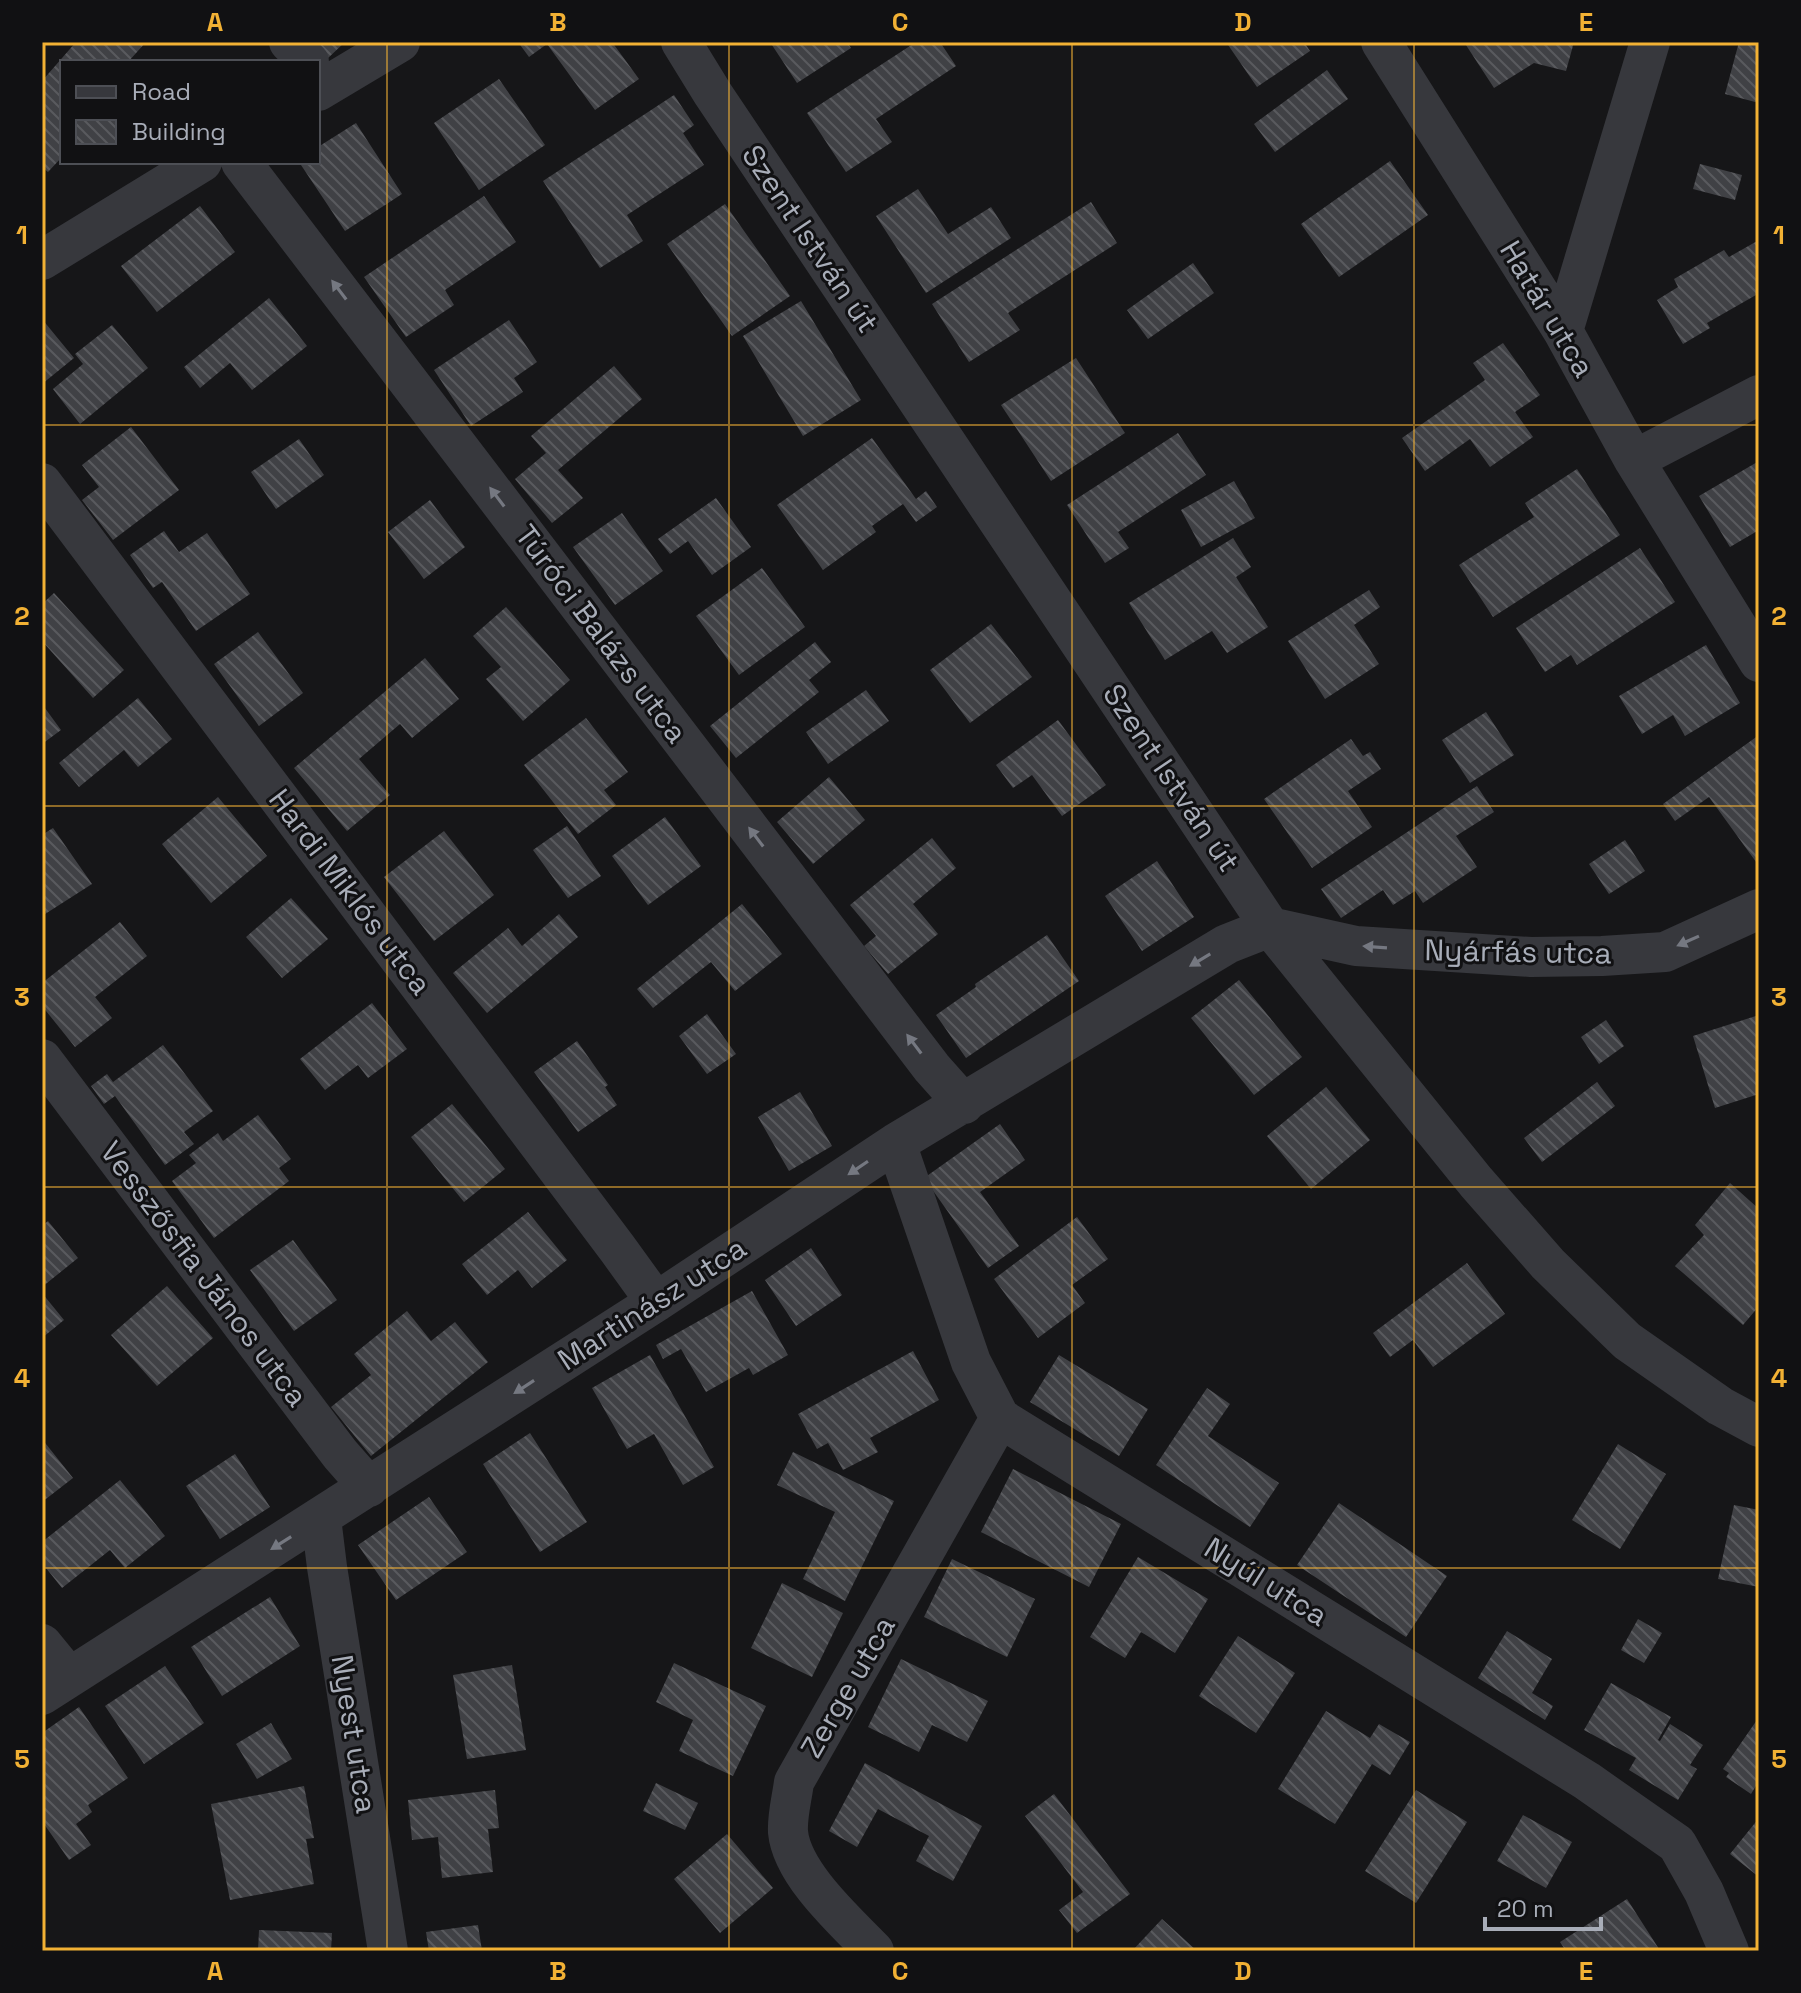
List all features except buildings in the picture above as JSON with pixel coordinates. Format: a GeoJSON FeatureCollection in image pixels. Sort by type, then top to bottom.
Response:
{"type":"FeatureCollection","features":[{"type":"Feature","properties":{"kind":"street"},"geometry":{"type":"LineString","coordinates":[[289,42],[304,60]]}},
{"type":"Feature","properties":{"kind":"street"},"geometry":{"type":"LineString","coordinates":[[320,77],[400,42]]}},
{"type":"Feature","properties":{"kind":"street","name":"Szent István út"},"geometry":{"type":"LineString","coordinates":[[681,42],[1270,927],[1476,1182],[1548,1264],[1627,1341],[1720,1406],[1759,1427]]}},
{"type":"Feature","properties":{"kind":"street","name":"Határ utca"},"geometry":{"type":"LineString","coordinates":[[1381,42],[1563,331],[1634,460],[1759,662]]}},
{"type":"Feature","properties":{"kind":"street"},"geometry":{"type":"LineString","coordinates":[[1563,331],[1650,42]]}},
{"type":"Feature","properties":{"kind":"street"},"geometry":{"type":"LineString","coordinates":[[42,260],[199,164]]}},
{"type":"Feature","properties":{"kind":"street","name":"Túróci Balázs utca"},"geometry":{"type":"LineString","coordinates":[[243,164],[913,1043],[964,1104]]}},
{"type":"Feature","properties":{"kind":"street"},"geometry":{"type":"LineString","coordinates":[[1634,460],[1759,395]]}},
{"type":"Feature","properties":{"kind":"street","name":"Hardi Miklós utca"},"geometry":{"type":"LineString","coordinates":[[42,483],[656,1302]]}},
{"type":"Feature","properties":{"kind":"street","name":"Nyárfás utca"},"geometry":{"type":"LineString","coordinates":[[1270,927],[1356,946],[1531,957],[1602,956],[1665,952],[1759,909]]}},
{"type":"Feature","properties":{"kind":"street","name":"Martinász utca"},"geometry":{"type":"LineString","coordinates":[[56,1686],[656,1302],[896,1143],[1227,944],[1270,927]]}},
{"type":"Feature","properties":{"kind":"street","name":"Vesszősfia János utca"},"geometry":{"type":"LineString","coordinates":[[42,1059],[340,1454],[369,1487]]}},
{"type":"Feature","properties":{"kind":"street"},"geometry":{"type":"LineString","coordinates":[[896,1143],[971,1362],[1000,1418]]}},
{"type":"Feature","properties":{"kind":"street","name":"Zerge utca"},"geometry":{"type":"LineString","coordinates":[[874,1951],[797,1864],[788,1831],[794,1782],[1000,1418]]}},
{"type":"Feature","properties":{"kind":"street","name":"Nyúl utca"},"geometry":{"type":"LineString","coordinates":[[1000,1418],[1587,1781],[1677,1844],[1704,1892],[1729,1951]]}},
{"type":"Feature","properties":{"kind":"street","name":"Nyest utca"},"geometry":{"type":"LineString","coordinates":[[321,1518],[388,1951]]}},
{"type":"Feature","properties":{"kind":"street"},"geometry":{"type":"LineString","coordinates":[[42,1644],[56,1686]]}}]}
